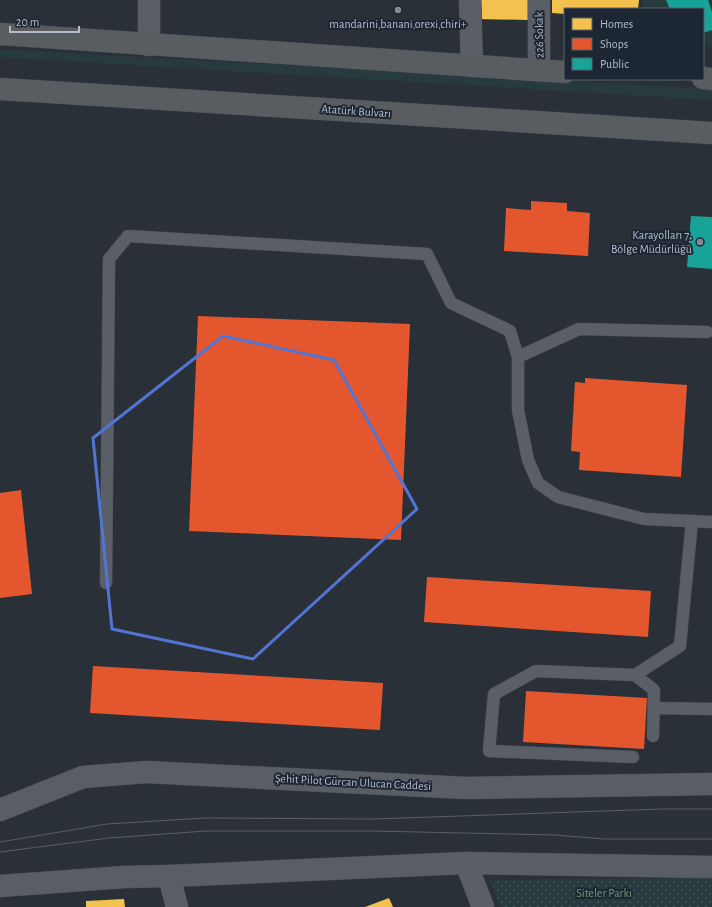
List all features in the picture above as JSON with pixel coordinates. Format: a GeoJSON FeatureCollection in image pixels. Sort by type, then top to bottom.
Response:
{"type":"FeatureCollection","features":[{"type":"Feature","properties":{"kind":"highway"},"geometry":{"type":"LineString","coordinates":[[0,34],[564,72]]}},
{"type":"Feature","properties":{"kind":"highway","name":"Atatürk Bulvarı"},"geometry":{"type":"LineString","coordinates":[[0,89],[712,133]]}},
{"type":"Feature","properties":{"kind":"street"},"geometry":{"type":"LineString","coordinates":[[149,0],[149,45]]}},
{"type":"Feature","properties":{"kind":"street"},"geometry":{"type":"LineString","coordinates":[[470,0],[472,66]]}},
{"type":"Feature","properties":{"kind":"street","name":"226 Sokak"},"geometry":{"type":"LineString","coordinates":[[539,0],[539,70]]}},
{"type":"Feature","properties":{"kind":"street","name":"Şehit Pilot Gürcan Ulucan Caddesi"},"geometry":{"type":"LineString","coordinates":[[0,810],[83,777],[147,772],[466,788],[712,784]]}},
{"type":"Feature","properties":{"kind":"street"},"geometry":{"type":"LineString","coordinates":[[466,863],[483,907]]}},
{"type":"Feature","properties":{"kind":"street"},"geometry":{"type":"LineString","coordinates":[[0,886],[124,877],[466,863],[712,867]]}},
{"type":"Feature","properties":{"kind":"street"},"geometry":{"type":"LineString","coordinates":[[169,876],[177,907]]}},
{"type":"Feature","properties":{"kind":"lane"},"geometry":{"type":"LineString","coordinates":[[106,583],[109,259],[128,236],[427,254],[451,302],[510,331],[518,357],[518,410],[528,460],[538,483],[558,498],[644,518],[712,522]]}},
{"type":"Feature","properties":{"kind":"lane"},"geometry":{"type":"LineString","coordinates":[[518,357],[579,329],[707,332]]}},
{"type":"Feature","properties":{"kind":"lane"},"geometry":{"type":"LineString","coordinates":[[632,758],[489,751],[494,694],[536,671],[635,675],[680,646],[692,521]]}},
{"type":"Feature","properties":{"kind":"lane"},"geometry":{"type":"LineString","coordinates":[[635,675],[654,690],[653,736]]}},
{"type":"Feature","properties":{"kind":"lane"},"geometry":{"type":"LineString","coordinates":[[654,708],[712,709]]}},
{"type":"Feature","properties":{"kind":"highlighted area"},"geometry":{"type":"Polygon","coordinates":[[[223,336],[334,360],[417,509],[253,659],[112,629],[93,438],[223,336]]]}},
{"type":"Feature","properties":{"kind":"green space"},"geometry":{"type":"Polygon","coordinates":[[[643,0],[712,0],[712,46],[704,45],[704,8],[643,8],[643,0]]]}},
{"type":"Feature","properties":{"kind":"green space"},"geometry":{"type":"Polygon","coordinates":[[[0,49],[712,89],[712,100],[0,57],[0,49]]]}},
{"type":"Feature","properties":{"kind":"green space","name":"Siteler Parkı"},"geometry":{"type":"Polygon","coordinates":[[[712,878],[712,907],[500,907],[490,880],[712,878]]]}},
{"type":"Feature","properties":{"kind":"building: Homes"},"geometry":{"type":"Polygon","coordinates":[[[476,0],[528,0],[528,20],[475,19],[476,0]]]}},
{"type":"Feature","properties":{"kind":"building: Homes"},"geometry":{"type":"Polygon","coordinates":[[[552,0],[639,0],[638,8],[564,8],[564,14],[552,13],[552,0]]]}},
{"type":"Feature","properties":{"kind":"building: Homes"},"geometry":{"type":"Polygon","coordinates":[[[389,898],[393,907],[365,907],[389,898]]]}},
{"type":"Feature","properties":{"kind":"building: Homes"},"geometry":{"type":"Polygon","coordinates":[[[124,899],[125,907],[86,907],[86,901],[124,899]]]}},
{"type":"Feature","properties":{"kind":"building: Shops"},"geometry":{"type":"Polygon","coordinates":[[[531,201],[567,203],[567,211],[590,213],[588,256],[504,251],[506,208],[531,210],[531,201]]]}},
{"type":"Feature","properties":{"kind":"building: Shops"},"geometry":{"type":"Polygon","coordinates":[[[198,316],[410,324],[401,540],[189,531],[198,316]]]}},
{"type":"Feature","properties":{"kind":"building: Shops"},"geometry":{"type":"Polygon","coordinates":[[[585,378],[687,385],[681,477],[579,470],[580,452],[571,451],[575,382],[585,383],[585,378]]]}},
{"type":"Feature","properties":{"kind":"building: Shops"},"geometry":{"type":"Polygon","coordinates":[[[21,490],[32,594],[0,598],[0,493],[21,490]]]}},
{"type":"Feature","properties":{"kind":"building: Shops"},"geometry":{"type":"Polygon","coordinates":[[[427,577],[651,591],[648,637],[424,622],[427,577]]]}},
{"type":"Feature","properties":{"kind":"building: Shops"},"geometry":{"type":"Polygon","coordinates":[[[93,666],[383,683],[380,730],[90,713],[93,666]]]}},
{"type":"Feature","properties":{"kind":"building: Shops"},"geometry":{"type":"Polygon","coordinates":[[[526,691],[647,698],[644,749],[523,742],[526,691]]]}},
{"type":"Feature","properties":{"kind":"building: Public"},"geometry":{"type":"Polygon","coordinates":[[[666,0],[708,0],[712,12],[712,30],[704,33],[704,8],[670,8],[666,0]]]}},
{"type":"Feature","properties":{"kind":"building: Public","name":"Karayolları 7. Bölge Müdürlüğü"},"geometry":{"type":"Polygon","coordinates":[[[691,216],[712,217],[712,269],[687,267],[691,216]]]}},
{"type":"Feature","properties":{"kind":"tram line"},"geometry":{"type":"LineString","coordinates":[[0,842],[107,824],[206,818],[375,819],[661,809],[712,809]]}},
{"type":"Feature","properties":{"kind":"tram line"},"geometry":{"type":"LineString","coordinates":[[0,852],[109,838],[206,831],[373,831],[555,835],[605,839],[712,839]]}},
{"type":"Feature","properties":{"kind":"place","name":"mandarini,banani,orexi,chiri+"},"geometry":{"type":"Point","coordinates":[398,10]}},
{"type":"Feature","properties":{"kind":"place","name":"Karayolları 7. Bölge Müdürlüğü"},"geometry":{"type":"Point","coordinates":[700,242]}}]}
